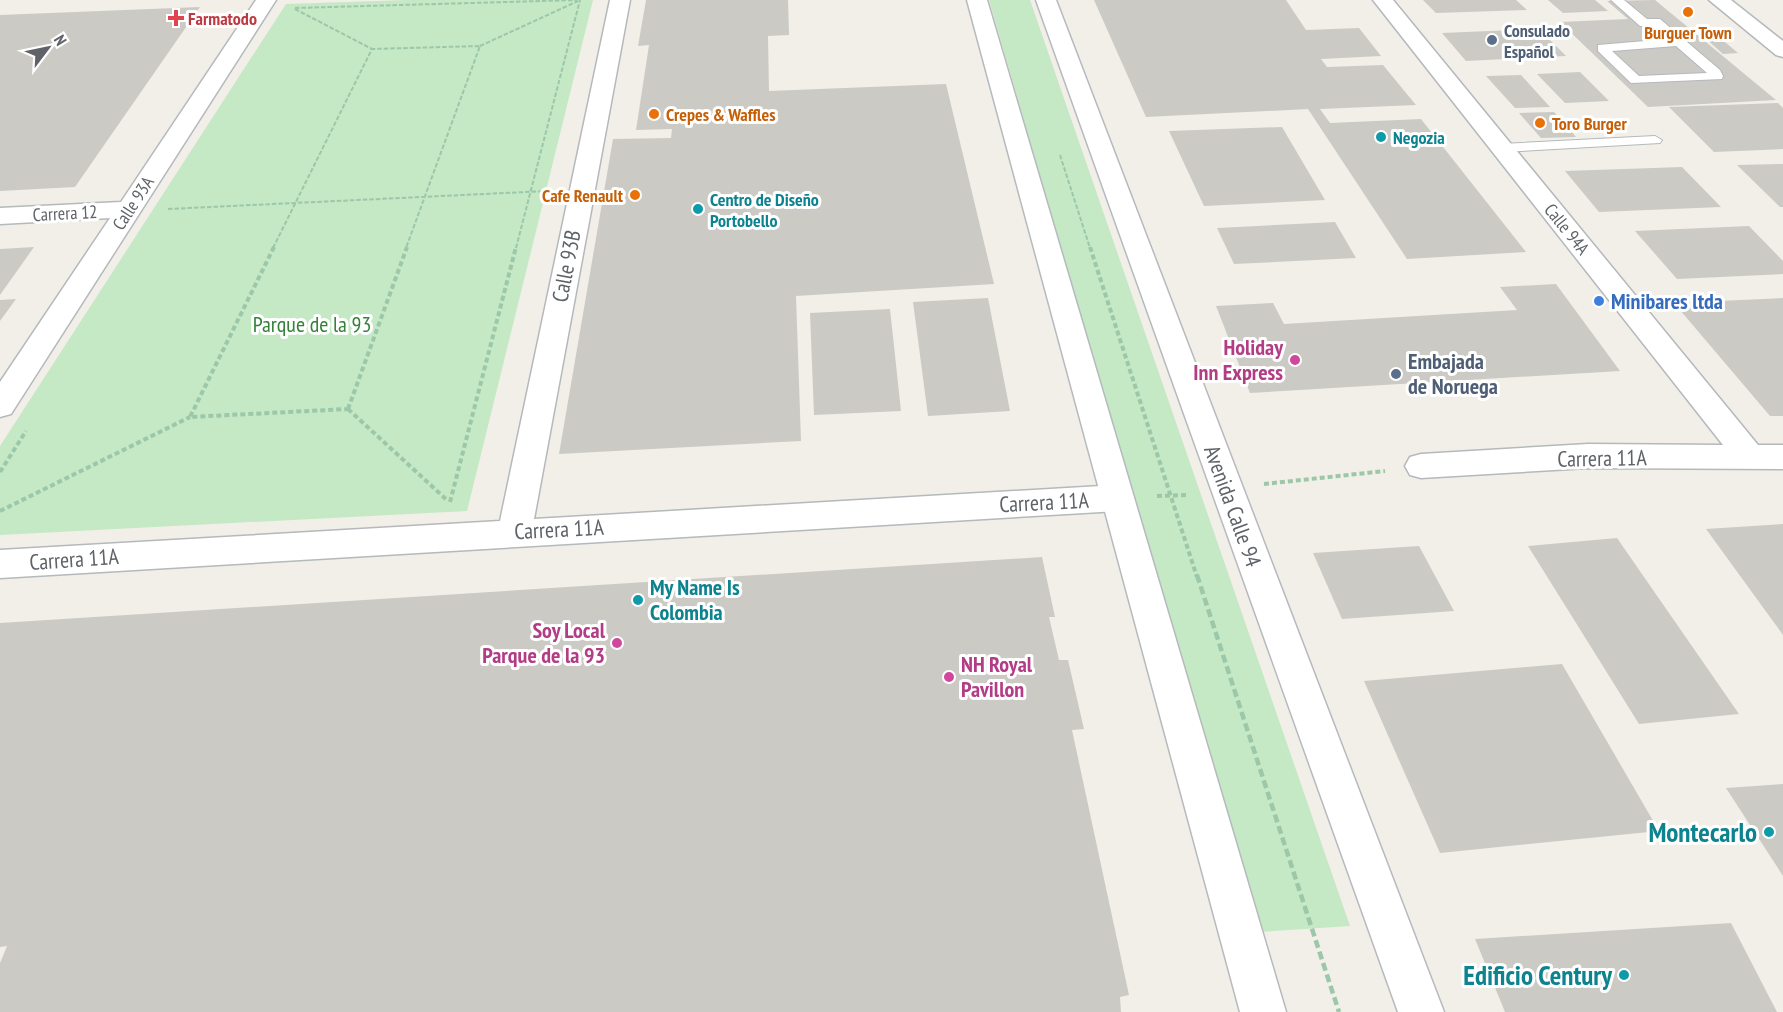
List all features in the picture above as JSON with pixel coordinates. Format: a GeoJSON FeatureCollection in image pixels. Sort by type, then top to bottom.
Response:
{"type":"FeatureCollection","features":[{"type":"Feature","properties":{"kind":"street","name":"Calle 93A"},"geometry":{"type":"LineString","coordinates":[[0,406],[266,0]]}},
{"type":"Feature","properties":{"kind":"street","name":"Calle 93B"},"geometry":{"type":"LineString","coordinates":[[515,532],[620,0]]}},
{"type":"Feature","properties":{"kind":"street"},"geometry":{"type":"LineString","coordinates":[[977,0],[1263,1012]]}},
{"type":"Feature","properties":{"kind":"street","name":"Avenida Calle 94"},"geometry":{"type":"LineString","coordinates":[[1046,0],[1421,1012]]}},
{"type":"Feature","properties":{"kind":"street","name":"Calle 94A"},"geometry":{"type":"LineString","coordinates":[[1383,0],[1751,458]]}},
{"type":"Feature","properties":{"kind":"street"},"geometry":{"type":"LineString","coordinates":[[1719,0],[1783,51]]}},
{"type":"Feature","properties":{"kind":"street","name":"Carrera 12"},"geometry":{"type":"LineString","coordinates":[[0,216],[130,209]]}},
{"type":"Feature","properties":{"kind":"street","name":"Carrera 11A"},"geometry":{"type":"LineString","coordinates":[[1421,466],[1587,456],[1783,457]]}},
{"type":"Feature","properties":{"kind":"street","name":"Carrera 11A"},"geometry":{"type":"LineString","coordinates":[[0,564],[1118,498]]}},
{"type":"Feature","properties":{"kind":"lane"},"geometry":{"type":"LineString","coordinates":[[1617,0],[1644,22],[1677,21]]}},
{"type":"Feature","properties":{"kind":"lane"},"geometry":{"type":"LineString","coordinates":[[1636,80],[1717,76],[1656,22]]}},
{"type":"Feature","properties":{"kind":"lane"},"geometry":{"type":"LineString","coordinates":[[1651,95],[1602,48],[1680,42]]}},
{"type":"Feature","properties":{"kind":"lane"},"geometry":{"type":"LineString","coordinates":[[1502,148],[1655,140]]}},
{"type":"Feature","properties":{"kind":"path"},"geometry":{"type":"LineString","coordinates":[[579,0],[480,46],[372,49],[293,8],[579,0]]}},
{"type":"Feature","properties":{"kind":"path"},"geometry":{"type":"LineString","coordinates":[[0,511],[190,417],[348,409],[450,503],[579,0]]}},
{"type":"Feature","properties":{"kind":"path"},"geometry":{"type":"LineString","coordinates":[[348,409],[480,46]]}},
{"type":"Feature","properties":{"kind":"path"},"geometry":{"type":"LineString","coordinates":[[190,417],[372,49]]}},
{"type":"Feature","properties":{"kind":"path"},"geometry":{"type":"LineString","coordinates":[[1057,147],[1339,1012]]}},
{"type":"Feature","properties":{"kind":"path"},"geometry":{"type":"LineString","coordinates":[[171,199],[165,209],[581,189]]}},
{"type":"Feature","properties":{"kind":"path"},"geometry":{"type":"LineString","coordinates":[[0,472],[32,421]]}},
{"type":"Feature","properties":{"kind":"path"},"geometry":{"type":"LineString","coordinates":[[1118,498],[1229,494],[1257,485],[1421,466]]}},
{"type":"Feature","properties":{"kind":"green space","name":"Parque de la 93"},"geometry":{"type":"Polygon","coordinates":[[[408,0],[593,0],[467,511],[0,535],[0,446],[286,4],[408,0]]]}},
{"type":"Feature","properties":{"kind":"green space"},"geometry":{"type":"Polygon","coordinates":[[[989,0],[1030,0],[1350,926],[1260,932],[989,0]]]}},
{"type":"Feature","properties":{"kind":"building"},"geometry":{"type":"Polygon","coordinates":[[[646,0],[788,0],[789,35],[768,36],[769,91],[946,84],[994,284],[796,296],[801,441],[559,454],[613,139],[671,138],[672,129],[636,130],[649,45],[638,46],[646,0]]]}},
{"type":"Feature","properties":{"kind":"building"},"geometry":{"type":"Polygon","coordinates":[[[1094,0],[1286,0],[1306,30],[1359,28],[1381,56],[1321,59],[1327,67],[1383,65],[1416,105],[1320,109],[1330,123],[1421,119],[1526,252],[1407,259],[1308,109],[1146,117],[1094,0]]]}},
{"type":"Feature","properties":{"kind":"building"},"geometry":{"type":"Polygon","coordinates":[[[1423,0],[1516,0],[1527,10],[1436,13],[1423,0]]]}},
{"type":"Feature","properties":{"kind":"building"},"geometry":{"type":"Polygon","coordinates":[[[1548,0],[1595,0],[1608,11],[1563,13],[1548,0]]]}},
{"type":"Feature","properties":{"kind":"building"},"geometry":{"type":"Polygon","coordinates":[[[1655,0],[1776,100],[1648,107],[1560,22],[1628,19],[1607,1],[1655,0]]]}},
{"type":"Feature","properties":{"kind":"building"},"geometry":{"type":"Polygon","coordinates":[[[200,7],[75,187],[0,191],[0,15],[200,7]]]}},
{"type":"Feature","properties":{"kind":"building"},"geometry":{"type":"Polygon","coordinates":[[[1539,29],[1566,56],[1466,61],[1442,33],[1539,29]]]}},
{"type":"Feature","properties":{"kind":"building"},"geometry":{"type":"Polygon","coordinates":[[[1704,37],[1719,37],[1738,53],[1723,54],[1704,37]]]}},
{"type":"Feature","properties":{"kind":"building"},"geometry":{"type":"Polygon","coordinates":[[[1580,72],[1609,101],[1565,103],[1537,74],[1580,72]]]}},
{"type":"Feature","properties":{"kind":"building"},"geometry":{"type":"Polygon","coordinates":[[[1521,75],[1550,107],[1515,108],[1486,76],[1521,75]]]}},
{"type":"Feature","properties":{"kind":"building"},"geometry":{"type":"Polygon","coordinates":[[[1778,103],[1783,108],[1783,149],[1714,152],[1669,107],[1778,103]]]}},
{"type":"Feature","properties":{"kind":"building"},"geometry":{"type":"Polygon","coordinates":[[[1554,112],[1576,137],[1541,138],[1519,113],[1554,112]]]}},
{"type":"Feature","properties":{"kind":"building"},"geometry":{"type":"Polygon","coordinates":[[[1282,127],[1325,200],[1204,206],[1169,131],[1282,127]]]}},
{"type":"Feature","properties":{"kind":"building"},"geometry":{"type":"Polygon","coordinates":[[[1783,164],[1783,207],[1780,207],[1737,165],[1783,164]]]}},
{"type":"Feature","properties":{"kind":"building"},"geometry":{"type":"Polygon","coordinates":[[[1682,167],[1721,207],[1599,212],[1565,171],[1682,167]]]}},
{"type":"Feature","properties":{"kind":"building"},"geometry":{"type":"Polygon","coordinates":[[[1335,222],[1356,258],[1234,264],[1217,228],[1335,222]]]}},
{"type":"Feature","properties":{"kind":"building"},"geometry":{"type":"Polygon","coordinates":[[[1749,226],[1783,261],[1783,274],[1677,279],[1635,231],[1749,226]]]}},
{"type":"Feature","properties":{"kind":"building"},"geometry":{"type":"Polygon","coordinates":[[[34,247],[0,295],[0,249],[34,247]]]}},
{"type":"Feature","properties":{"kind":"building"},"geometry":{"type":"Polygon","coordinates":[[[1556,284],[1620,371],[1250,393],[1216,306],[1273,303],[1284,324],[1517,310],[1500,287],[1556,284]]]}},
{"type":"Feature","properties":{"kind":"building"},"geometry":{"type":"Polygon","coordinates":[[[988,298],[1010,411],[928,416],[913,302],[988,298]]]}},
{"type":"Feature","properties":{"kind":"building"},"geometry":{"type":"Polygon","coordinates":[[[1783,298],[1783,416],[1770,416],[1674,303],[1783,298]]]}},
{"type":"Feature","properties":{"kind":"building"},"geometry":{"type":"Polygon","coordinates":[[[16,299],[0,321],[0,300],[16,299]]]}},
{"type":"Feature","properties":{"kind":"building"},"geometry":{"type":"Polygon","coordinates":[[[890,309],[901,411],[814,415],[810,313],[890,309]]]}},
{"type":"Feature","properties":{"kind":"building"},"geometry":{"type":"Polygon","coordinates":[[[1783,524],[1783,635],[1706,529],[1783,524]]]}},
{"type":"Feature","properties":{"kind":"building"},"geometry":{"type":"Polygon","coordinates":[[[1617,538],[1739,714],[1639,724],[1528,546],[1617,538]]]}},
{"type":"Feature","properties":{"kind":"building"},"geometry":{"type":"Polygon","coordinates":[[[1419,546],[1454,611],[1342,619],[1313,553],[1419,546]]]}},
{"type":"Feature","properties":{"kind":"building"},"geometry":{"type":"Polygon","coordinates":[[[1042,557],[1055,617],[1049,617],[1059,660],[1068,660],[1084,729],[1072,730],[1129,995],[1120,997],[1121,1012],[0,1012],[0,963],[7,946],[0,947],[0,623],[1042,557]]]}},
{"type":"Feature","properties":{"kind":"building"},"geometry":{"type":"Polygon","coordinates":[[[1562,664],[1659,831],[1440,853],[1364,681],[1562,664]]]}},
{"type":"Feature","properties":{"kind":"building","name":"Montecarlo"},"geometry":{"type":"Polygon","coordinates":[[[1783,784],[1783,876],[1726,788],[1783,784]]]}},
{"type":"Feature","properties":{"kind":"building","name":"Edificio Century"},"geometry":{"type":"Polygon","coordinates":[[[1731,923],[1777,1012],[1505,1012],[1475,939],[1731,923]]]}},
{"type":"Feature","properties":{"kind":"place","name":"Burguer Town"},"geometry":{"type":"Point","coordinates":[1688,12]}},
{"type":"Feature","properties":{"kind":"place","name":"Farmatodo"},"geometry":{"type":"Point","coordinates":[176,18]}},
{"type":"Feature","properties":{"kind":"place","name":"Consulado Español"},"geometry":{"type":"Point","coordinates":[1492,40]}},
{"type":"Feature","properties":{"kind":"place","name":"Crepes & Waffles"},"geometry":{"type":"Point","coordinates":[654,114]}},
{"type":"Feature","properties":{"kind":"place","name":"Toro Burger"},"geometry":{"type":"Point","coordinates":[1540,123]}},
{"type":"Feature","properties":{"kind":"place","name":"Negozia"},"geometry":{"type":"Point","coordinates":[1381,137]}},
{"type":"Feature","properties":{"kind":"place","name":"Cafe Renault"},"geometry":{"type":"Point","coordinates":[635,195]}},
{"type":"Feature","properties":{"kind":"place","name":"Centro de Diseño Portobello"},"geometry":{"type":"Point","coordinates":[698,209]}},
{"type":"Feature","properties":{"kind":"place","name":"Minibares ltda"},"geometry":{"type":"Point","coordinates":[1599,301]}},
{"type":"Feature","properties":{"kind":"place","name":"Holiday Inn Express"},"geometry":{"type":"Point","coordinates":[1295,360]}},
{"type":"Feature","properties":{"kind":"place","name":"Embajada de Noruega"},"geometry":{"type":"Point","coordinates":[1396,374]}},
{"type":"Feature","properties":{"kind":"place","name":"My Name Is Colombia"},"geometry":{"type":"Point","coordinates":[638,600]}},
{"type":"Feature","properties":{"kind":"place","name":"Soy Local Parque de la 93"},"geometry":{"type":"Point","coordinates":[617,643]}},
{"type":"Feature","properties":{"kind":"place","name":"NH Royal Pavillon"},"geometry":{"type":"Point","coordinates":[949,677]}},
{"type":"Feature","properties":{"kind":"place","name":"Montecarlo"},"geometry":{"type":"Point","coordinates":[1769,832]}},
{"type":"Feature","properties":{"kind":"place","name":"Edificio Century"},"geometry":{"type":"Point","coordinates":[1624,975]}}]}
